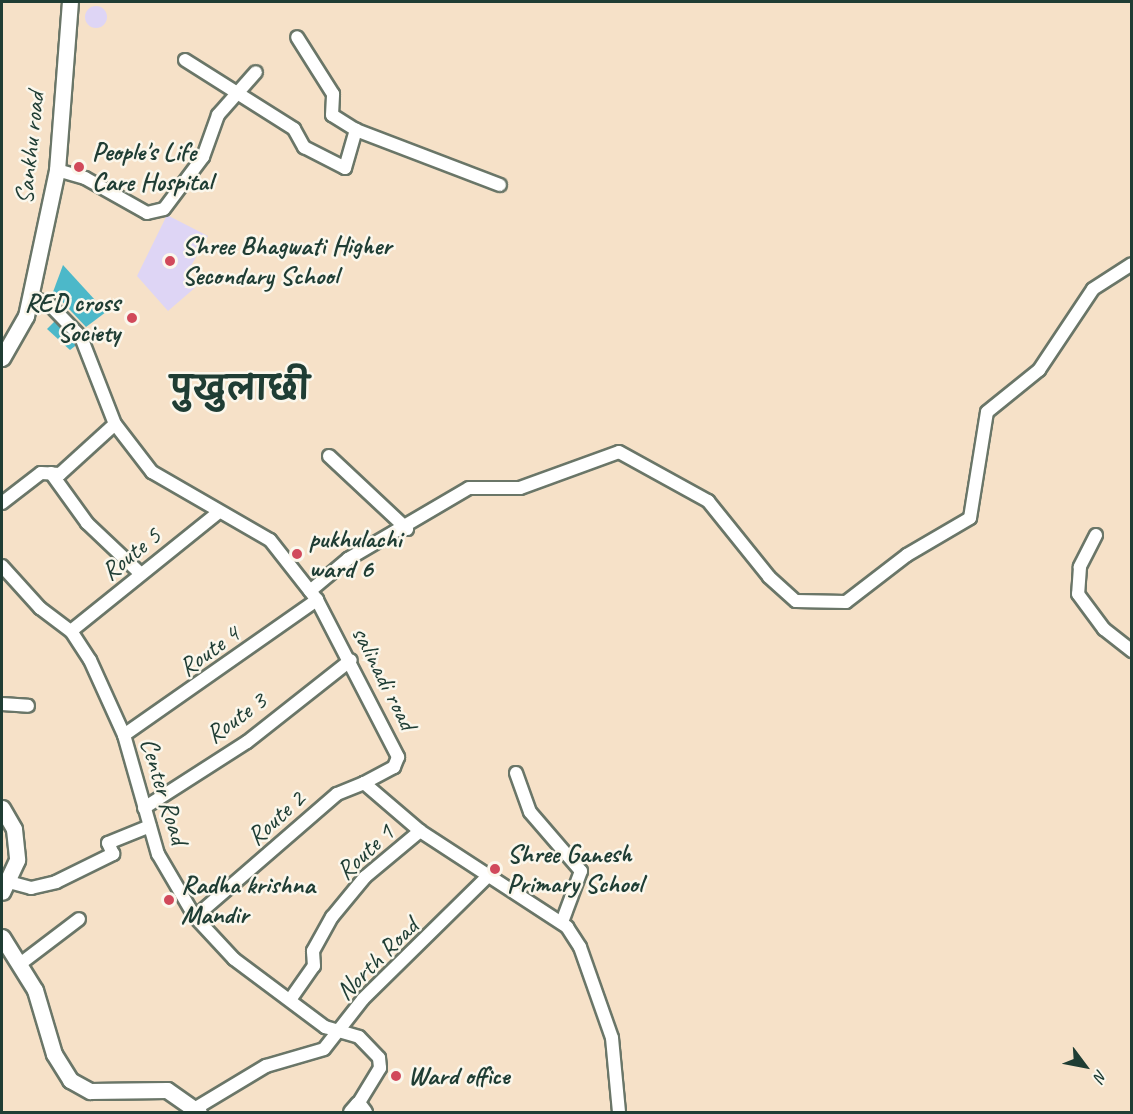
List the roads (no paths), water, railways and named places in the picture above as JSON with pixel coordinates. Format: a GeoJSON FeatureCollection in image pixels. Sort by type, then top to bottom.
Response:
{"type":"FeatureCollection","features":[{"type":"Feature","properties":{"kind":"main road","name":"Sankhu road"},"geometry":{"type":"LineString","coordinates":[[2,358],[32,298],[57,170],[70,2]]}},
{"type":"Feature","properties":{"kind":"main road"},"geometry":{"type":"LineString","coordinates":[[2,808],[17,842],[5,887]]}},
{"type":"Feature","properties":{"kind":"main road"},"geometry":{"type":"LineString","coordinates":[[2,936],[20,964],[40,1004],[58,1065],[70,1080],[90,1091],[167,1090],[197,1110]]}},
{"type":"Feature","properties":{"kind":"street"},"geometry":{"type":"LineString","coordinates":[[297,37],[333,94],[332,115],[356,130],[501,185]]}},
{"type":"Feature","properties":{"kind":"street"},"geometry":{"type":"LineString","coordinates":[[185,60],[294,129],[304,147],[345,168],[356,130]]}},
{"type":"Feature","properties":{"kind":"street"},"geometry":{"type":"LineString","coordinates":[[57,170],[155,213],[185,185],[203,157],[214,122],[240,94],[256,72]]}},
{"type":"Feature","properties":{"kind":"street","name":"Route 4"},"geometry":{"type":"LineString","coordinates":[[124,735],[314,595],[348,559],[407,529],[469,488],[520,488],[620,452],[708,501],[769,577],[796,601],[846,602],[907,555],[970,519],[987,412],[1039,370],[1093,289],[1131,264]]}},
{"type":"Feature","properties":{"kind":"street","name":"salinadi road"},"geometry":{"type":"LineString","coordinates":[[32,298],[48,303],[81,337],[115,424],[152,472],[270,540],[314,595],[351,660],[398,757],[394,767],[364,783]]}},
{"type":"Feature","properties":{"kind":"street"},"geometry":{"type":"LineString","coordinates":[[2,503],[41,473],[60,474],[115,424]]}},
{"type":"Feature","properties":{"kind":"street"},"geometry":{"type":"LineString","coordinates":[[329,456],[407,529]]}},
{"type":"Feature","properties":{"kind":"street"},"geometry":{"type":"LineString","coordinates":[[51,473],[87,523],[141,574]]}},
{"type":"Feature","properties":{"kind":"street","name":"Route 5"},"geometry":{"type":"LineString","coordinates":[[71,631],[219,512]]}},
{"type":"Feature","properties":{"kind":"street"},"geometry":{"type":"LineString","coordinates":[[1096,535],[1080,567],[1078,594],[1104,629],[1131,651]]}},
{"type":"Feature","properties":{"kind":"street","name":"Center Road"},"geometry":{"type":"LineString","coordinates":[[2,566],[40,608],[71,631],[124,735],[144,808],[171,880],[195,917],[234,959],[292,997],[325,1027],[359,1037],[380,1060],[358,1110]]}},
{"type":"Feature","properties":{"kind":"street","name":"Route 3"},"geometry":{"type":"LineString","coordinates":[[144,808],[248,742],[351,660]]}},
{"type":"Feature","properties":{"kind":"street"},"geometry":{"type":"LineString","coordinates":[[2,704],[28,706]]}},
{"type":"Feature","properties":{"kind":"street"},"geometry":{"type":"LineString","coordinates":[[516,773],[530,812],[581,871],[562,922]]}},
{"type":"Feature","properties":{"kind":"street"},"geometry":{"type":"LineString","coordinates":[[364,783],[420,831],[562,922],[580,947],[612,1038],[619,1113]]}},
{"type":"Feature","properties":{"kind":"street","name":"Route 2"},"geometry":{"type":"LineString","coordinates":[[195,917],[337,794],[364,783]]}},
{"type":"Feature","properties":{"kind":"street"},"geometry":{"type":"LineString","coordinates":[[5,887],[31,888],[56,882],[113,854],[108,843],[150,826]]}},
{"type":"Feature","properties":{"kind":"street","name":"Route 1"},"geometry":{"type":"LineString","coordinates":[[292,997],[314,966],[313,951],[332,917],[365,877],[420,831]]}},
{"type":"Feature","properties":{"kind":"street","name":"North Road"},"geometry":{"type":"LineString","coordinates":[[197,1110],[266,1066],[324,1049],[341,1033],[351,1012],[488,876]]}},
{"type":"Feature","properties":{"kind":"street"},"geometry":{"type":"LineString","coordinates":[[20,964],[79,919]]}},
{"type":"Feature","properties":{"kind":"water"},"geometry":{"type":"Polygon","coordinates":[[[63,265],[106,312],[86,327],[53,292],[63,265]]]}},
{"type":"Feature","properties":{"kind":"water"},"geometry":{"type":"Polygon","coordinates":[[[56,320],[79,343],[70,350],[47,329],[56,320]]]}},
{"type":"Feature","properties":{"kind":"place","name":"People's Life Care Hospital"},"geometry":{"type":"Point","coordinates":[79,167]}},
{"type":"Feature","properties":{"kind":"place","name":"Shree Bhagwati Higher Secondary School"},"geometry":{"type":"Point","coordinates":[170,261]}},
{"type":"Feature","properties":{"kind":"place","name":"RED cross Society"},"geometry":{"type":"Point","coordinates":[132,318]}},
{"type":"Feature","properties":{"kind":"place","name":"pukhulachi ward 6"},"geometry":{"type":"Point","coordinates":[297,554]}},
{"type":"Feature","properties":{"kind":"place","name":"Shree Ganesh Primary School"},"geometry":{"type":"Point","coordinates":[495,869]}},
{"type":"Feature","properties":{"kind":"place","name":"Radha krishna Mandir"},"geometry":{"type":"Point","coordinates":[169,900]}},
{"type":"Feature","properties":{"kind":"place","name":"Ward office"},"geometry":{"type":"Point","coordinates":[396,1076]}},
{"type":"Feature","properties":{"kind":"district","name":"पुखुलाछी"},"geometry":{"type":"Point","coordinates":[240,389]}}]}
